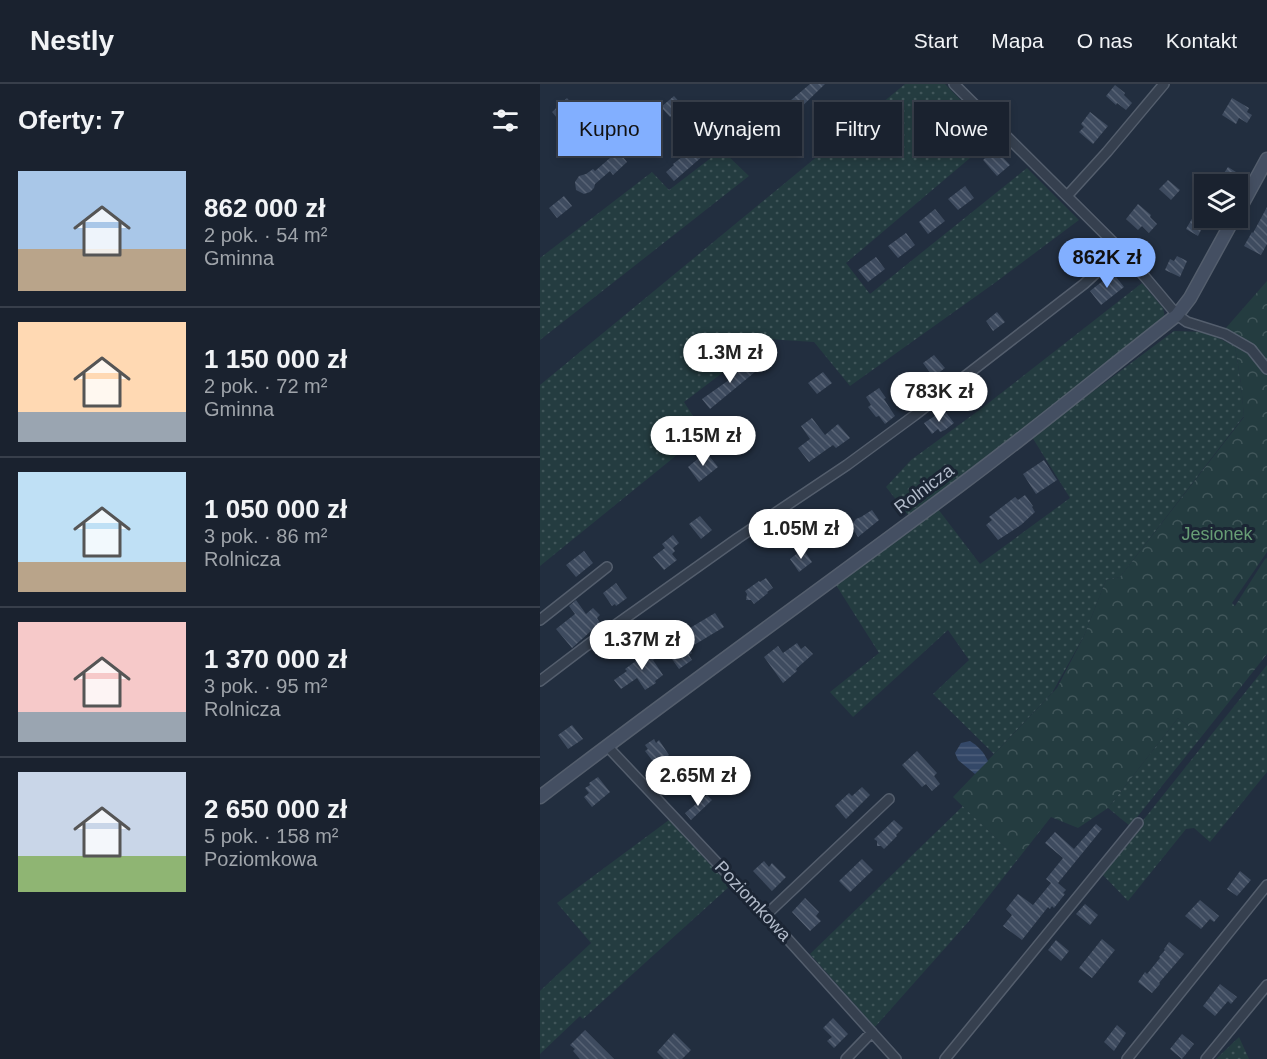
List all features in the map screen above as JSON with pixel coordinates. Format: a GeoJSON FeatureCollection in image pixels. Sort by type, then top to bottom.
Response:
{"type":"FeatureCollection","features":[{"type":"Feature","properties":{"kind":"street"},"geometry":{"type":"LineString","coordinates":[[954,84],[1121,250],[1177,315],[1186,322],[1225,334],[1251,349],[1267,369]]}},
{"type":"Feature","properties":{"kind":"street"},"geometry":{"type":"LineString","coordinates":[[1067,196],[1164,84]]}},
{"type":"Feature","properties":{"kind":"street"},"geometry":{"type":"LineString","coordinates":[[1248,194],[1267,159]]}},
{"type":"Feature","properties":{"kind":"street","name":"Rolnicza"},"geometry":{"type":"LineString","coordinates":[[540,797],[969,478],[1177,315],[1190,298],[1228,228]]}},
{"type":"Feature","properties":{"kind":"street"},"geometry":{"type":"LineString","coordinates":[[540,681],[738,538],[915,416],[1084,284],[1121,250]]}},
{"type":"Feature","properties":{"kind":"street"},"geometry":{"type":"LineString","coordinates":[[540,620],[607,567]]}},
{"type":"Feature","properties":{"kind":"street","name":"Poziomkowa"},"geometry":{"type":"LineString","coordinates":[[607,746],[766,915],[896,1059]]}},
{"type":"Feature","properties":{"kind":"street"},"geometry":{"type":"LineString","coordinates":[[766,915],[889,800]]}},
{"type":"Feature","properties":{"kind":"street"},"geometry":{"type":"LineString","coordinates":[[945,1059],[1138,823]]}},
{"type":"Feature","properties":{"kind":"street"},"geometry":{"type":"LineString","coordinates":[[1127,1059],[1267,885]]}},
{"type":"Feature","properties":{"kind":"street"},"geometry":{"type":"LineString","coordinates":[[1206,1059],[1265,993]]}},
{"type":"Feature","properties":{"kind":"street"},"geometry":{"type":"LineString","coordinates":[[846,1059],[872,1032]]}},
{"type":"Feature","properties":{"kind":"green space"},"geometry":{"type":"Polygon","coordinates":[[[905,84],[945,84],[963,102],[914,102],[914,156],[972,156],[846,263],[870,294],[1027,168],[1079,220],[850,386],[814,342],[767,339],[684,402],[704,433],[540,566],[540,385],[818,156],[902,156],[902,102],[883,102],[905,84]]]}},
{"type":"Feature","properties":{"kind":"green space"},"geometry":{"type":"Polygon","coordinates":[[[713,156],[728,156],[749,176],[540,340],[540,258],[652,172],[669,190],[713,156]]]}},
{"type":"Feature","properties":{"kind":"green space","name":"Jesionek"},"geometry":{"type":"Polygon","coordinates":[[[1267,281],[1267,552],[1232,603],[1235,606],[1267,558],[1267,654],[1202,736],[1178,718],[1108,808],[1078,828],[1051,817],[1018,859],[953,797],[1057,688],[1084,636],[1106,580],[1120,577],[1244,417],[1235,346],[1225,329],[1267,281]]]}},
{"type":"Feature","properties":{"kind":"green space"},"geometry":{"type":"Polygon","coordinates":[[[1142,283],[1163,308],[1165,317],[909,516],[886,487],[911,460],[982,408],[1142,283]]]}},
{"type":"Feature","properties":{"kind":"green space"},"geometry":{"type":"Polygon","coordinates":[[[1174,331],[1205,332],[1235,346],[1244,416],[1120,577],[1106,580],[1084,636],[1052,693],[994,754],[933,694],[969,660],[948,630],[853,717],[830,692],[879,653],[836,585],[938,509],[980,564],[1070,498],[1032,437],[1174,331]]]}},
{"type":"Feature","properties":{"kind":"green space"},"geometry":{"type":"Polygon","coordinates":[[[1267,665],[1267,772],[1210,842],[1194,828],[1186,829],[1128,901],[1101,873],[1267,665]]]}},
{"type":"Feature","properties":{"kind":"green space"},"geometry":{"type":"Polygon","coordinates":[[[1178,718],[1202,736],[1130,826],[1108,808],[1178,718]]]}},
{"type":"Feature","properties":{"kind":"green space"},"geometry":{"type":"Polygon","coordinates":[[[963,806],[1018,859],[970,920],[875,1027],[810,954],[963,806]]]}},
{"type":"Feature","properties":{"kind":"green space"},"geometry":{"type":"Polygon","coordinates":[[[669,820],[730,886],[583,1019],[580,1016],[540,1054],[540,991],[591,943],[557,903],[669,820]]]}},
{"type":"Feature","properties":{"kind":"green space"},"geometry":{"type":"Polygon","coordinates":[[[1239,1037],[1249,1059],[1216,1059],[1239,1037]]]}},
{"type":"Feature","properties":{"kind":"water"},"geometry":{"type":"Polygon","coordinates":[[[970,741],[980,749],[988,761],[975,774],[958,760],[955,753],[961,743],[970,741]]]}},
{"type":"Feature","properties":{"kind":"building"},"geometry":{"type":"Polygon","coordinates":[[[810,84],[825,84],[802,106],[802,102],[789,102],[810,84]]]}},
{"type":"Feature","properties":{"kind":"building"},"geometry":{"type":"Polygon","coordinates":[[[1115,85],[1132,103],[1126,110],[1106,96],[1115,85]]]}},
{"type":"Feature","properties":{"kind":"building"},"geometry":{"type":"Polygon","coordinates":[[[674,96],[679,102],[673,102],[673,114],[670,117],[661,107],[674,96]]]}},
{"type":"Feature","properties":{"kind":"building"},"geometry":{"type":"Polygon","coordinates":[[[1232,98],[1249,108],[1247,112],[1252,115],[1247,123],[1239,118],[1236,124],[1222,115],[1232,98]]]}},
{"type":"Feature","properties":{"kind":"building"},"geometry":{"type":"Polygon","coordinates":[[[558,106],[558,119],[552,112],[558,106]]]}},
{"type":"Feature","properties":{"kind":"building"},"geometry":{"type":"Polygon","coordinates":[[[1090,112],[1108,126],[1093,144],[1079,132],[1084,127],[1081,124],[1090,112]]]}},
{"type":"Feature","properties":{"kind":"building"},"geometry":{"type":"Polygon","coordinates":[[[612,156],[622,156],[627,162],[613,175],[610,171],[595,184],[590,192],[584,194],[576,190],[575,182],[579,176],[593,169],[595,171],[612,156]]]}},
{"type":"Feature","properties":{"kind":"building"},"geometry":{"type":"Polygon","coordinates":[[[683,156],[703,156],[674,181],[666,172],[683,156]]]}},
{"type":"Feature","properties":{"kind":"building"},"geometry":{"type":"Polygon","coordinates":[[[987,156],[1002,156],[1010,165],[997,176],[983,160],[987,156]]]}},
{"type":"Feature","properties":{"kind":"building"},"geometry":{"type":"Polygon","coordinates":[[[1228,167],[1236,172],[1235,174],[1221,174],[1228,167]]]}},
{"type":"Feature","properties":{"kind":"building"},"geometry":{"type":"Polygon","coordinates":[[[1168,180],[1180,190],[1171,200],[1159,189],[1168,180]]]}},
{"type":"Feature","properties":{"kind":"building"},"geometry":{"type":"Polygon","coordinates":[[[965,186],[974,198],[958,210],[948,199],[965,186]]]}},
{"type":"Feature","properties":{"kind":"building"},"geometry":{"type":"Polygon","coordinates":[[[564,196],[572,206],[557,218],[549,208],[564,196]]]}},
{"type":"Feature","properties":{"kind":"building"},"geometry":{"type":"Polygon","coordinates":[[[1138,204],[1151,215],[1150,217],[1157,224],[1149,233],[1142,226],[1138,230],[1126,219],[1138,204]]]}},
{"type":"Feature","properties":{"kind":"building"},"geometry":{"type":"Polygon","coordinates":[[[1267,207],[1267,244],[1261,255],[1244,246],[1267,207]]]}},
{"type":"Feature","properties":{"kind":"building"},"geometry":{"type":"Polygon","coordinates":[[[935,209],[945,221],[928,234],[919,222],[935,209]]]}},
{"type":"Feature","properties":{"kind":"building"},"geometry":{"type":"Polygon","coordinates":[[[1194,215],[1194,228],[1202,228],[1198,236],[1186,229],[1194,215]]]}},
{"type":"Feature","properties":{"kind":"building"},"geometry":{"type":"Polygon","coordinates":[[[906,233],[915,245],[898,258],[888,246],[906,233]]]}},
{"type":"Feature","properties":{"kind":"building"},"geometry":{"type":"Polygon","coordinates":[[[1177,256],[1187,261],[1180,277],[1165,270],[1170,259],[1174,261],[1177,256]]]}},
{"type":"Feature","properties":{"kind":"building"},"geometry":{"type":"Polygon","coordinates":[[[876,257],[885,269],[868,282],[858,270],[876,257]]]}},
{"type":"Feature","properties":{"kind":"building"},"geometry":{"type":"Polygon","coordinates":[[[1113,273],[1124,287],[1101,305],[1090,291],[1113,273]]]}},
{"type":"Feature","properties":{"kind":"building"},"geometry":{"type":"Polygon","coordinates":[[[997,312],[1005,322],[993,331],[986,321],[997,312]]]}},
{"type":"Feature","properties":{"kind":"building"},"geometry":{"type":"Polygon","coordinates":[[[934,355],[945,368],[933,377],[923,363],[934,355]]]}},
{"type":"Feature","properties":{"kind":"building"},"geometry":{"type":"Polygon","coordinates":[[[746,360],[755,372],[710,409],[702,399],[729,380],[726,375],[746,360]]]}},
{"type":"Feature","properties":{"kind":"building"},"geometry":{"type":"Polygon","coordinates":[[[823,372],[832,383],[817,394],[808,383],[823,372]]]}},
{"type":"Feature","properties":{"kind":"building"},"geometry":{"type":"Polygon","coordinates":[[[879,388],[895,416],[885,424],[868,407],[871,405],[866,397],[879,388]]]}},
{"type":"Feature","properties":{"kind":"building"},"geometry":{"type":"Polygon","coordinates":[[[944,410],[954,423],[945,430],[940,432],[938,429],[932,434],[924,423],[944,410]]]}},
{"type":"Feature","properties":{"kind":"building"},"geometry":{"type":"Polygon","coordinates":[[[812,418],[825,435],[838,424],[850,438],[836,448],[833,445],[809,462],[798,448],[810,439],[801,426],[812,418]]]}},
{"type":"Feature","properties":{"kind":"building"},"geometry":{"type":"Polygon","coordinates":[[[706,452],[718,467],[699,482],[688,467],[706,452]]]}},
{"type":"Feature","properties":{"kind":"building"},"geometry":{"type":"Polygon","coordinates":[[[1044,460],[1057,480],[1036,494],[1023,474],[1044,460]]]}},
{"type":"Feature","properties":{"kind":"building"},"geometry":{"type":"Polygon","coordinates":[[[1025,495],[1035,512],[1021,525],[998,540],[986,525],[992,520],[989,517],[1015,497],[1018,500],[1025,495]]]}},
{"type":"Feature","properties":{"kind":"building"},"geometry":{"type":"Polygon","coordinates":[[[872,510],[879,520],[858,537],[851,526],[856,519],[872,510]]]}},
{"type":"Feature","properties":{"kind":"building"},"geometry":{"type":"Polygon","coordinates":[[[700,516],[712,530],[701,539],[689,524],[700,516]]]}},
{"type":"Feature","properties":{"kind":"building"},"geometry":{"type":"Polygon","coordinates":[[[673,535],[679,543],[673,548],[675,551],[672,554],[677,560],[664,570],[653,557],[665,548],[662,544],[673,535]]]}},
{"type":"Feature","properties":{"kind":"building"},"geometry":{"type":"Polygon","coordinates":[[[803,549],[812,562],[799,572],[790,559],[803,549]]]}},
{"type":"Feature","properties":{"kind":"building"},"geometry":{"type":"Polygon","coordinates":[[[584,551],[593,563],[576,577],[566,565],[584,551]]]}},
{"type":"Feature","properties":{"kind":"building"},"geometry":{"type":"Polygon","coordinates":[[[766,578],[773,588],[754,604],[751,600],[746,600],[745,591],[766,578]]]}},
{"type":"Feature","properties":{"kind":"building"},"geometry":{"type":"Polygon","coordinates":[[[616,583],[627,598],[616,606],[615,604],[612,606],[603,593],[616,583]]]}},
{"type":"Feature","properties":{"kind":"building"},"geometry":{"type":"Polygon","coordinates":[[[576,600],[586,614],[593,608],[600,615],[597,618],[600,623],[572,648],[556,629],[575,614],[569,606],[576,600]]]}},
{"type":"Feature","properties":{"kind":"building"},"geometry":{"type":"Polygon","coordinates":[[[715,613],[724,627],[689,648],[692,660],[679,669],[669,655],[685,644],[678,634],[715,613]]]}},
{"type":"Feature","properties":{"kind":"building"},"geometry":{"type":"Polygon","coordinates":[[[797,643],[801,649],[805,646],[813,654],[783,683],[764,657],[778,646],[783,653],[797,643]]]}},
{"type":"Feature","properties":{"kind":"building"},"geometry":{"type":"Polygon","coordinates":[[[655,647],[660,656],[653,660],[663,675],[645,690],[637,678],[621,689],[614,680],[655,647]]]}},
{"type":"Feature","properties":{"kind":"building"},"geometry":{"type":"Polygon","coordinates":[[[572,725],[583,739],[568,749],[558,735],[572,725]]]}},
{"type":"Feature","properties":{"kind":"building"},"geometry":{"type":"Polygon","coordinates":[[[654,739],[656,743],[659,740],[669,755],[665,758],[671,767],[662,773],[645,751],[648,749],[645,745],[654,739]]]}},
{"type":"Feature","properties":{"kind":"building"},"geometry":{"type":"Polygon","coordinates":[[[917,751],[937,773],[934,776],[940,784],[932,791],[926,784],[922,787],[902,765],[917,751]]]}},
{"type":"Feature","properties":{"kind":"building"},"geometry":{"type":"Polygon","coordinates":[[[598,777],[610,792],[592,807],[584,797],[589,793],[585,788],[598,777]]]}},
{"type":"Feature","properties":{"kind":"building"},"geometry":{"type":"Polygon","coordinates":[[[862,787],[870,795],[846,819],[835,806],[849,793],[852,796],[862,787]]]}},
{"type":"Feature","properties":{"kind":"building"},"geometry":{"type":"Polygon","coordinates":[[[707,795],[712,800],[691,820],[685,813],[707,795]]]}},
{"type":"Feature","properties":{"kind":"building"},"geometry":{"type":"Polygon","coordinates":[[[894,820],[903,828],[884,849],[877,846],[877,841],[874,839],[894,820]]]}},
{"type":"Feature","properties":{"kind":"building"},"geometry":{"type":"Polygon","coordinates":[[[1096,824],[1102,829],[1058,883],[1066,890],[1054,908],[1048,907],[1022,940],[1003,926],[1012,915],[1006,909],[1018,894],[1033,905],[1051,883],[1046,879],[1063,858],[1045,843],[1055,832],[1074,849],[1096,824]]]}},
{"type":"Feature","properties":{"kind":"building"},"geometry":{"type":"Polygon","coordinates":[[[862,859],[873,870],[850,892],[839,881],[862,859]]]}},
{"type":"Feature","properties":{"kind":"building"},"geometry":{"type":"Polygon","coordinates":[[[764,861],[769,867],[772,863],[786,877],[772,891],[753,871],[764,861]]]}},
{"type":"Feature","properties":{"kind":"building"},"geometry":{"type":"Polygon","coordinates":[[[1240,871],[1251,880],[1237,896],[1227,889],[1240,871]]]}},
{"type":"Feature","properties":{"kind":"building"},"geometry":{"type":"Polygon","coordinates":[[[805,898],[819,912],[816,916],[821,921],[810,931],[792,912],[805,898]]]}},
{"type":"Feature","properties":{"kind":"building"},"geometry":{"type":"Polygon","coordinates":[[[1200,900],[1219,916],[1214,922],[1210,919],[1201,929],[1185,916],[1200,900]]]}},
{"type":"Feature","properties":{"kind":"building"},"geometry":{"type":"Polygon","coordinates":[[[1085,904],[1098,915],[1090,925],[1076,914],[1085,904]]]}},
{"type":"Feature","properties":{"kind":"building"},"geometry":{"type":"Polygon","coordinates":[[[1102,939],[1115,950],[1092,978],[1079,968],[1102,939]]]}},
{"type":"Feature","properties":{"kind":"building"},"geometry":{"type":"Polygon","coordinates":[[[1056,940],[1069,951],[1061,961],[1048,950],[1056,940]]]}},
{"type":"Feature","properties":{"kind":"building"},"geometry":{"type":"Polygon","coordinates":[[[1169,942],[1184,954],[1152,993],[1138,982],[1160,958],[1169,942]]]}},
{"type":"Feature","properties":{"kind":"building"},"geometry":{"type":"Polygon","coordinates":[[[1220,984],[1237,997],[1231,1004],[1228,1001],[1215,1016],[1203,1006],[1220,984]]]}},
{"type":"Feature","properties":{"kind":"building"},"geometry":{"type":"Polygon","coordinates":[[[833,1018],[848,1034],[834,1048],[827,1041],[832,1037],[823,1028],[833,1018]]]}},
{"type":"Feature","properties":{"kind":"building"},"geometry":{"type":"Polygon","coordinates":[[[1117,1025],[1126,1033],[1114,1051],[1104,1042],[1117,1025]]]}},
{"type":"Feature","properties":{"kind":"building"},"geometry":{"type":"Polygon","coordinates":[[[585,1030],[614,1059],[580,1059],[570,1045],[585,1030]]]}},
{"type":"Feature","properties":{"kind":"building"},"geometry":{"type":"Polygon","coordinates":[[[674,1033],[691,1050],[682,1059],[664,1059],[657,1052],[674,1033]]]}},
{"type":"Feature","properties":{"kind":"building"},"geometry":{"type":"Polygon","coordinates":[[[1182,1034],[1194,1044],[1182,1059],[1170,1049],[1182,1034]]]}}]}
